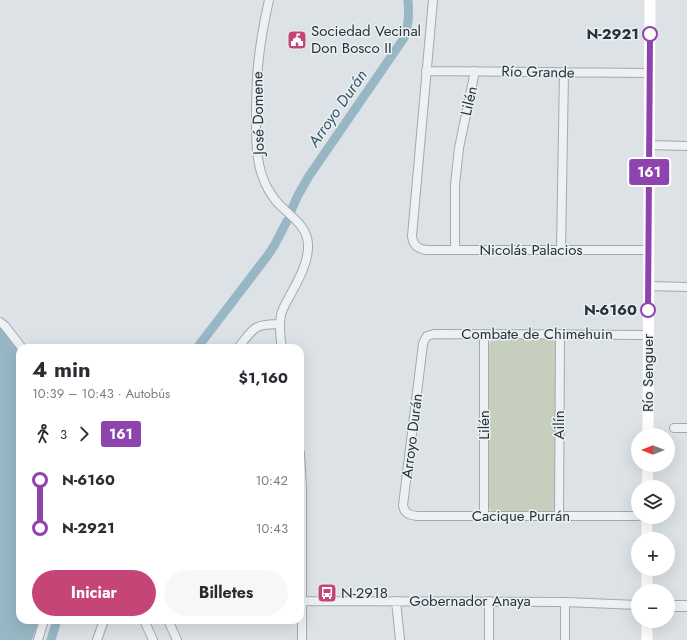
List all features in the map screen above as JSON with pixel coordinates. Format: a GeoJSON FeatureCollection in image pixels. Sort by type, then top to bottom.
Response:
{"type":"FeatureCollection","features":[{"type":"Feature","properties":{"kind":"main road","name":"Río Senguer"},"geometry":{"type":"LineString","coordinates":[[648,428],[650,0]]}},
{"type":"Feature","properties":{"kind":"main road"},"geometry":{"type":"LineString","coordinates":[[647,628],[647,640]]}},
{"type":"Feature","properties":{"kind":"street","name":"José Domene"},"geometry":{"type":"LineString","coordinates":[[269,0],[257,68],[257,152],[263,179],[273,198],[301,225],[306,234],[308,244],[308,254],[305,265],[282,313],[280,324],[282,344]]}},
{"type":"Feature","properties":{"kind":"street"},"geometry":{"type":"LineString","coordinates":[[426,71],[432,0]]}},
{"type":"Feature","properties":{"kind":"street","name":"Río Grande"},"geometry":{"type":"LineString","coordinates":[[426,71],[649,73]]}},
{"type":"Feature","properties":{"kind":"street","name":"Nicolás Palacios"},"geometry":{"type":"LineString","coordinates":[[426,71],[412,236],[414,245],[422,250],[648,250]]}},
{"type":"Feature","properties":{"kind":"street","name":"Lilén"},"geometry":{"type":"LineString","coordinates":[[455,250],[455,185],[458,148],[475,71]]}},
{"type":"Feature","properties":{"kind":"street"},"geometry":{"type":"LineString","coordinates":[[561,250],[564,72]]}},
{"type":"Feature","properties":{"kind":"street"},"geometry":{"type":"LineString","coordinates":[[649,145],[687,146]]}},
{"type":"Feature","properties":{"kind":"street"},"geometry":{"type":"LineString","coordinates":[[648,286],[687,286]]}},
{"type":"Feature","properties":{"kind":"street"},"geometry":{"type":"LineString","coordinates":[[0,322],[19,344]]}},
{"type":"Feature","properties":{"kind":"street"},"geometry":{"type":"LineString","coordinates":[[241,344],[252,330],[258,326],[265,324],[280,324]]}},
{"type":"Feature","properties":{"kind":"street","name":"Combate de Chimehuin"},"geometry":{"type":"LineString","coordinates":[[427,336],[434,334],[648,335]]}},
{"type":"Feature","properties":{"kind":"street","name":"Lilén"},"geometry":{"type":"LineString","coordinates":[[484,334],[484,516]]}},
{"type":"Feature","properties":{"kind":"street","name":"Ailín"},"geometry":{"type":"LineString","coordinates":[[558,516],[560,334]]}},
{"type":"Feature","properties":{"kind":"street","name":"Arroyo Durán"},"geometry":{"type":"LineString","coordinates":[[405,512],[403,505],[423,344],[427,336]]}},
{"type":"Feature","properties":{"kind":"street"},"geometry":{"type":"LineString","coordinates":[[675,428],[687,428]]}},
{"type":"Feature","properties":{"kind":"street","name":"Cacique Purrán"},"geometry":{"type":"LineString","coordinates":[[405,512],[417,516],[631,516]]}},
{"type":"Feature","properties":{"kind":"street"},"geometry":{"type":"LineString","coordinates":[[396,601],[400,640]]}},
{"type":"Feature","properties":{"kind":"street","name":"Gobernador Anaya"},"geometry":{"type":"LineString","coordinates":[[304,605],[396,601],[565,602],[631,605]]}},
{"type":"Feature","properties":{"kind":"street"},"geometry":{"type":"LineString","coordinates":[[489,601],[489,640]]}},
{"type":"Feature","properties":{"kind":"street"},"geometry":{"type":"LineString","coordinates":[[565,602],[565,640]]}},
{"type":"Feature","properties":{"kind":"street"},"geometry":{"type":"LineString","coordinates":[[675,606],[687,606]]}},
{"type":"Feature","properties":{"kind":"street"},"geometry":{"type":"LineString","coordinates":[[38,640],[43,624]]}},
{"type":"Feature","properties":{"kind":"street"},"geometry":{"type":"LineString","coordinates":[[97,640],[103,624]]}},
{"type":"Feature","properties":{"kind":"street"},"geometry":{"type":"LineString","coordinates":[[146,624],[153,640]]}},
{"type":"Feature","properties":{"kind":"street"},"geometry":{"type":"LineString","coordinates":[[170,624],[177,640]]}},
{"type":"Feature","properties":{"kind":"street"},"geometry":{"type":"LineString","coordinates":[[302,624],[302,640]]}},
{"type":"Feature","properties":{"kind":"green space"},"geometry":{"type":"Polygon","coordinates":[[[494,339],[549,339],[555,341],[557,344],[555,507],[550,513],[494,512],[488,505],[489,347],[494,339]]]}},
{"type":"Feature","properties":{"kind":"water"},"geometry":{"type":"Polygon","coordinates":[[[0,326],[16,347],[16,624],[38,624],[32,640],[0,640],[0,326]]]}},
{"type":"Feature","properties":{"kind":"waterway","name":"Arroyo Durán"},"geometry":{"type":"LineString","coordinates":[[291,211],[309,176],[404,38],[407,29],[408,0]]}},
{"type":"Feature","properties":{"kind":"waterway","name":"Arroyo Durán"},"geometry":{"type":"LineString","coordinates":[[200,344],[268,255],[287,221]]}},
{"type":"Feature","properties":{"kind":"waterway","name":"Arroyo Durán"},"geometry":{"type":"LineString","coordinates":[[51,640],[56,624]]}},
{"type":"Feature","properties":{"kind":"bus line","name":"161"},"geometry":{"type":"LineString","coordinates":[[648,310],[650,34]]}},
{"type":"Feature","properties":{"kind":"place","name":"N-2921"},"geometry":{"type":"Point","coordinates":[650,34]}},
{"type":"Feature","properties":{"kind":"place","name":"Sociedad Vecinal Don Bosco II"},"geometry":{"type":"Point","coordinates":[297,40]}},
{"type":"Feature","properties":{"kind":"place","name":"N-6160"},"geometry":{"type":"Point","coordinates":[648,310]}},
{"type":"Feature","properties":{"kind":"place","name":"N-2918"},"geometry":{"type":"Point","coordinates":[327,593]}}]}
